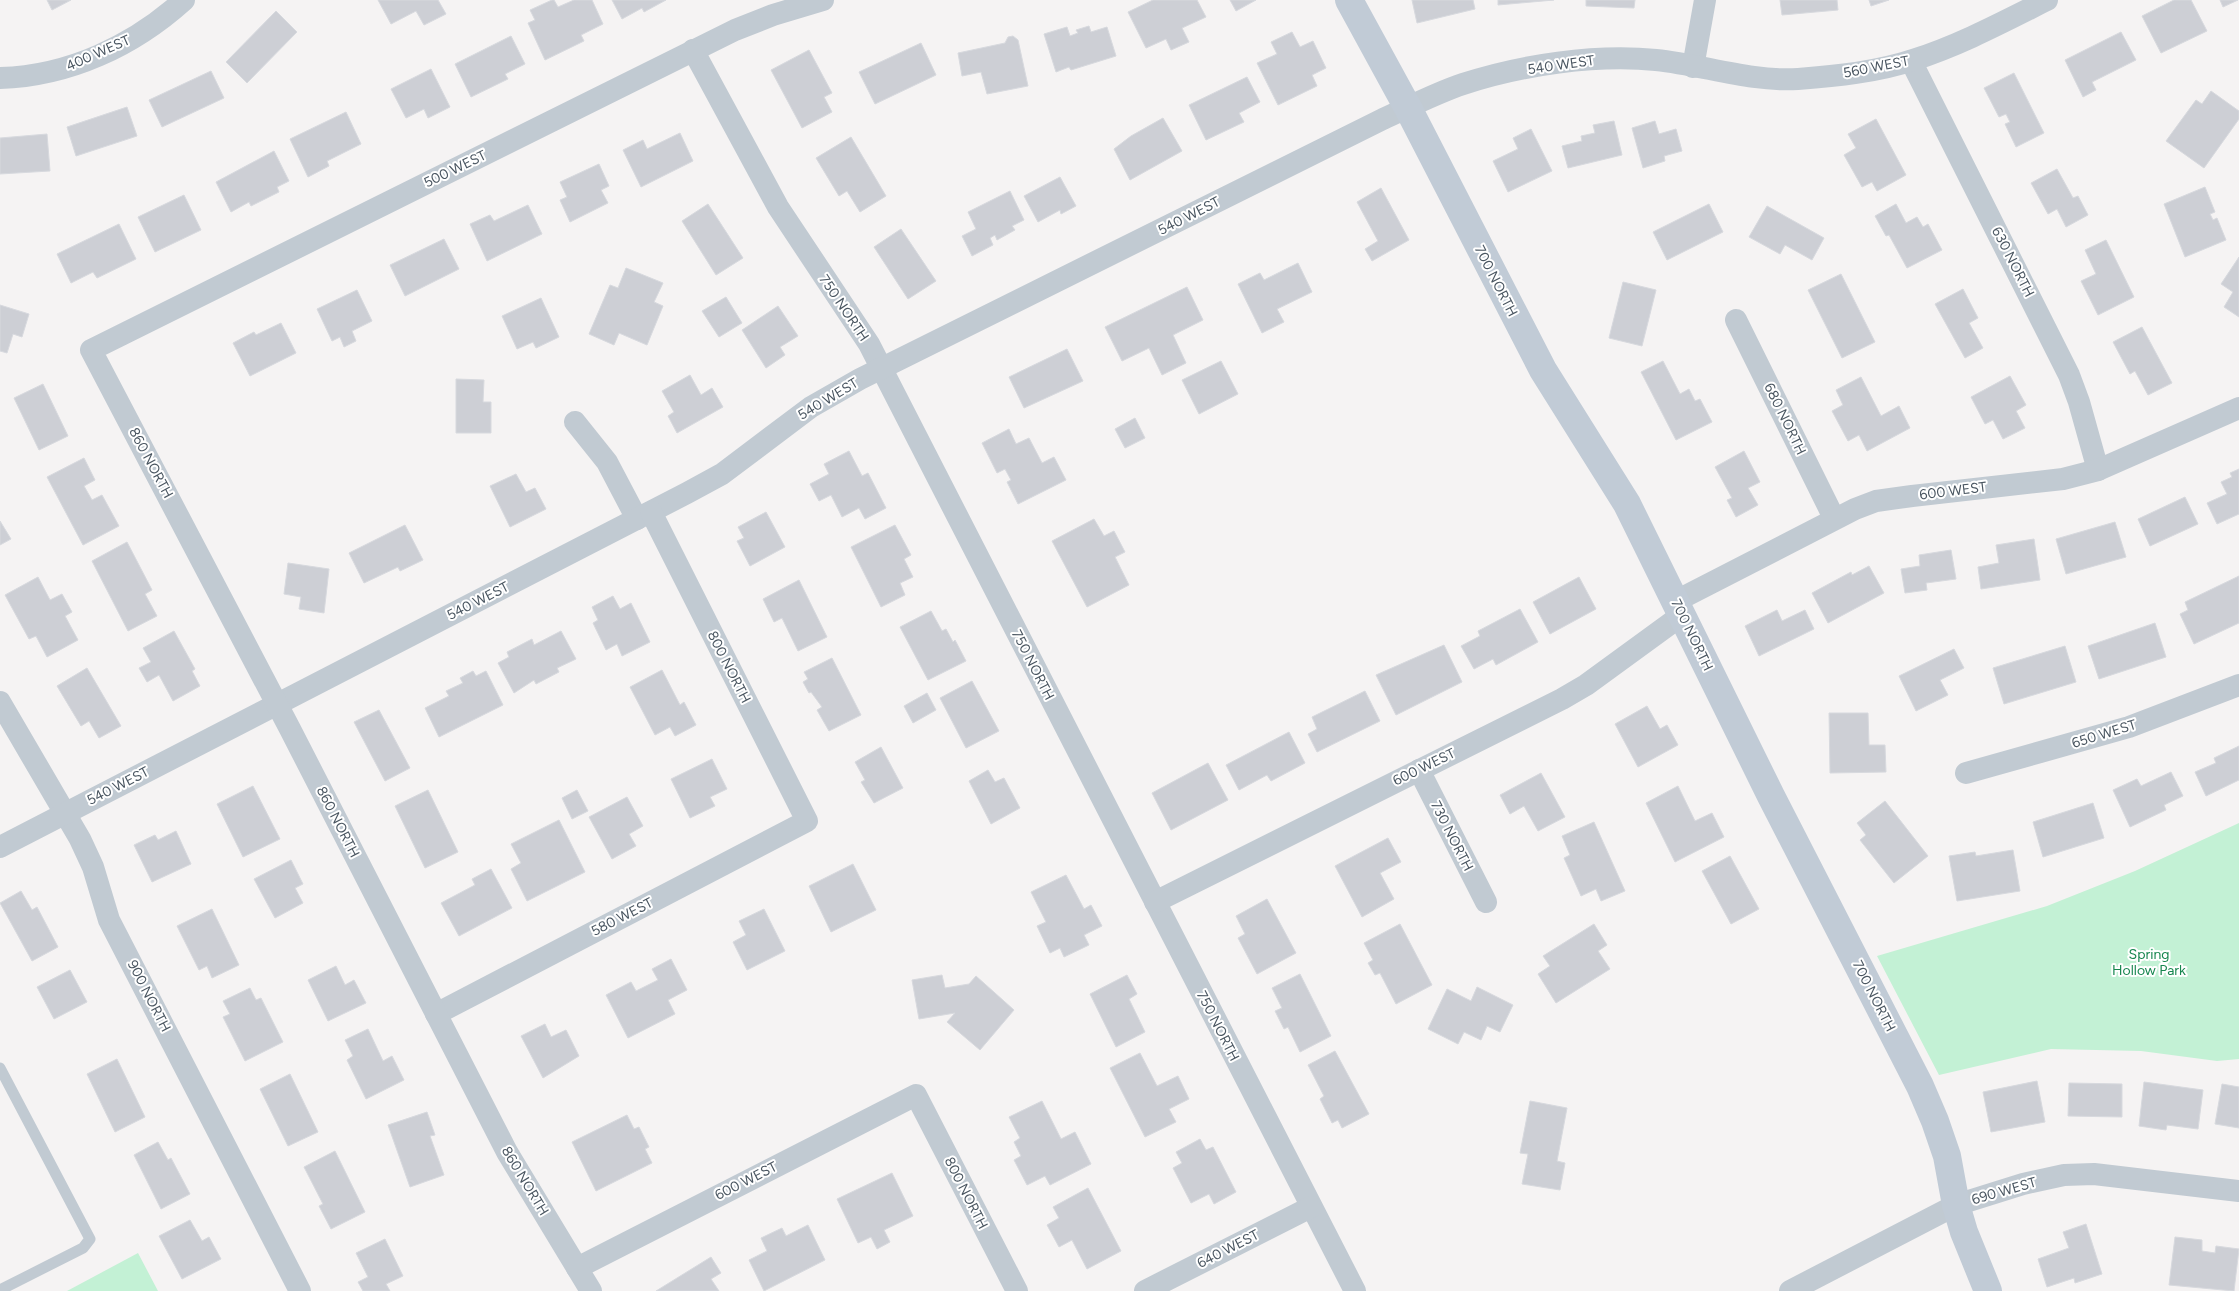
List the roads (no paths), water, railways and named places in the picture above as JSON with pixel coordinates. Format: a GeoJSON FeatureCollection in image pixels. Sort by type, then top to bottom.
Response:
{"type":"FeatureCollection","features":[{"type":"Feature","properties":{"kind":"street","name":"400 WEST"},"geometry":{"type":"LineString","coordinates":[[0,78],[45,74],[101,55],[150,28],[184,0]]}},
{"type":"Feature","properties":{"kind":"street","name":"500 WEST"},"geometry":{"type":"LineString","coordinates":[[91,350],[693,50],[773,15],[823,0]]}},
{"type":"Feature","properties":{"kind":"street","name":"700 NORTH"},"geometry":{"type":"LineString","coordinates":[[1349,0],[1408,108],[1534,353],[1627,504],[1771,796],[1920,1086],[1947,1156],[1956,1205],[1988,1291]]}},
{"type":"Feature","properties":{"kind":"street"},"geometry":{"type":"LineString","coordinates":[[1693,67],[1705,0]]}},
{"type":"Feature","properties":{"kind":"street","name":"560 WEST"},"geometry":{"type":"LineString","coordinates":[[1693,67],[1767,79],[1796,79],[1837,75],[1911,61],[1968,39],[2047,0]]}},
{"type":"Feature","properties":{"kind":"street","name":"750 NORTH"},"geometry":{"type":"LineString","coordinates":[[693,50],[778,207],[869,344],[1355,1291]]}},
{"type":"Feature","properties":{"kind":"street","name":"540 WEST"},"geometry":{"type":"LineString","coordinates":[[0,847],[722,474],[811,408],[881,369],[1408,108],[1462,85],[1492,75],[1568,62],[1611,59],[1656,60],[1693,67]]}},
{"type":"Feature","properties":{"kind":"street","name":"630 NORTH"},"geometry":{"type":"LineString","coordinates":[[1911,61],[2069,375],[2079,402],[2098,470]]}},
{"type":"Feature","properties":{"kind":"street","name":"680 NORTH"},"geometry":{"type":"LineString","coordinates":[[1736,320],[1834,518]]}},
{"type":"Feature","properties":{"kind":"street","name":"860 NORTH"},"geometry":{"type":"LineString","coordinates":[[91,350],[277,704],[507,1152],[591,1291]]}},
{"type":"Feature","properties":{"kind":"street","name":"600 WEST"},"geometry":{"type":"LineString","coordinates":[[1155,902],[1586,685],[1679,608],[1834,518],[1876,501],[2063,479],[2098,470],[2239,408]]}},
{"type":"Feature","properties":{"kind":"street","name":"800 NORTH"},"geometry":{"type":"LineString","coordinates":[[575,422],[607,462],[644,515],[807,821]]}},
{"type":"Feature","properties":{"kind":"street","name":"650 WEST"},"geometry":{"type":"LineString","coordinates":[[1966,774],[2129,728],[2239,685]]}},
{"type":"Feature","properties":{"kind":"street","name":"900 NORTH"},"geometry":{"type":"LineString","coordinates":[[0,702],[66,813],[93,867],[109,920],[300,1291]]}},
{"type":"Feature","properties":{"kind":"street","name":"730 NORTH"},"geometry":{"type":"LineString","coordinates":[[1419,770],[1486,902]]}},
{"type":"Feature","properties":{"kind":"street","name":"580 WEST"},"geometry":{"type":"LineString","coordinates":[[436,1014],[807,821]]}},
{"type":"Feature","properties":{"kind":"street","name":"600 WEST"},"geometry":{"type":"LineString","coordinates":[[577,1268],[916,1095]]}},
{"type":"Feature","properties":{"kind":"street","name":"800 NORTH"},"geometry":{"type":"LineString","coordinates":[[916,1095],[1017,1291]]}},
{"type":"Feature","properties":{"kind":"street","name":"690 WEST"},"geometry":{"type":"LineString","coordinates":[[1790,1291],[1956,1205],[2013,1186],[2064,1175],[2094,1174],[2239,1191]]}},
{"type":"Feature","properties":{"kind":"street","name":"640 WEST"},"geometry":{"type":"LineString","coordinates":[[1145,1291],[1311,1207]]}},
{"type":"Feature","properties":{"kind":"lane"},"geometry":{"type":"LineString","coordinates":[[0,1068],[90,1239],[84,1248],[0,1290]]}},
{"type":"Feature","properties":{"kind":"park label","name":"Spring Hollow Park"},"geometry":{"type":"Point","coordinates":[2149,962]}}]}
